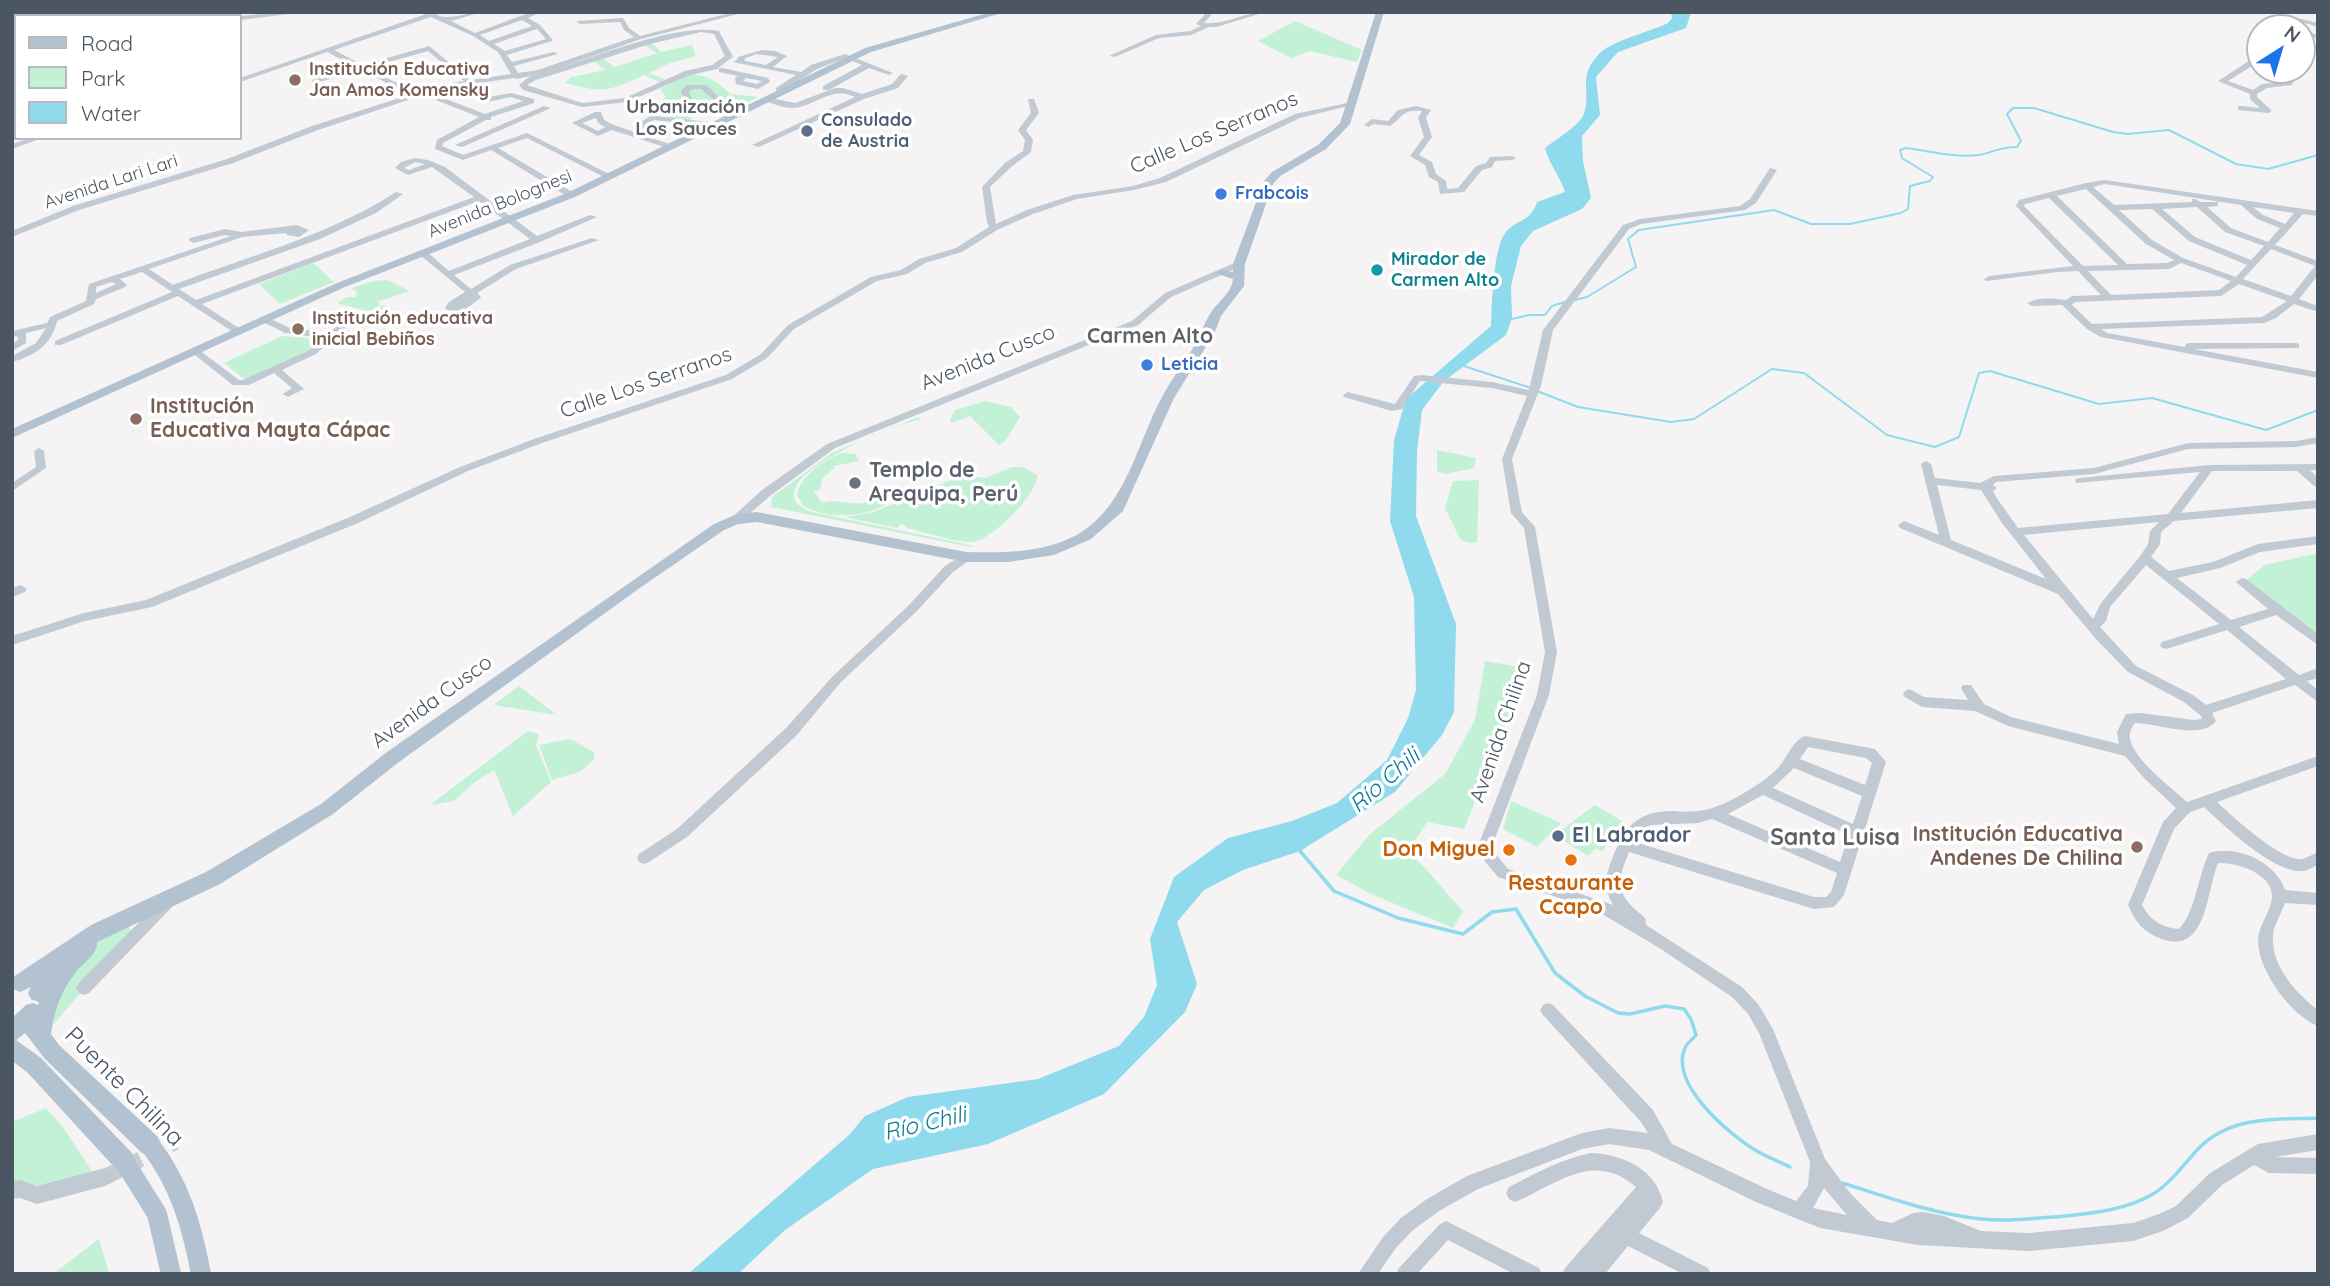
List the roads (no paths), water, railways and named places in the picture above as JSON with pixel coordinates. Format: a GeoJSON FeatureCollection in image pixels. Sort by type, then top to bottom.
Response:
{"type":"FeatureCollection","features":[{"type":"Feature","properties":{"kind":"main road","name":"Avenida Bolognesi"},"geometry":{"type":"LineString","coordinates":[[12,434],[341,285],[571,195],[852,58],[892,41],[1001,12]]}},
{"type":"Feature","properties":{"kind":"main road"},"geometry":{"type":"LineString","coordinates":[[757,509],[966,557],[1014,558],[1069,547],[1106,523],[1118,508],[1164,407],[1208,334],[1214,315],[1238,286],[1239,270],[1268,183],[1276,174],[1322,147],[1345,124],[1380,12]]}},
{"type":"Feature","properties":{"kind":"main road"},"geometry":{"type":"LineString","coordinates":[[1222,273],[1239,270]]}},
{"type":"Feature","properties":{"kind":"main road","name":"Avenida Cusco"},"geometry":{"type":"LineString","coordinates":[[23,987],[87,938],[132,922],[327,809],[393,757],[632,586],[719,527],[757,509]]}},
{"type":"Feature","properties":{"kind":"main road","name":"Avenida Cusco"},"geometry":{"type":"LineString","coordinates":[[23,987],[103,932],[132,922]]}},
{"type":"Feature","properties":{"kind":"main road"},"geometry":{"type":"LineString","coordinates":[[40,1039],[46,1002],[55,984],[75,958],[103,932]]}},
{"type":"Feature","properties":{"kind":"main road"},"geometry":{"type":"LineString","coordinates":[[20,1026],[38,1002],[23,987]]}},
{"type":"Feature","properties":{"kind":"main road","name":"Puente Chilina"},"geometry":{"type":"LineString","coordinates":[[20,1026],[40,1039],[150,1145],[169,1167],[183,1196],[201,1274]]}},
{"type":"Feature","properties":{"kind":"main road"},"geometry":{"type":"LineString","coordinates":[[12,1048],[34,1065],[124,1161],[157,1214],[172,1274]]}},
{"type":"Feature","properties":{"kind":"street"},"geometry":{"type":"LineString","coordinates":[[12,14],[20,12]]}},
{"type":"Feature","properties":{"kind":"street"},"geometry":{"type":"LineString","coordinates":[[94,14],[110,12]]}},
{"type":"Feature","properties":{"kind":"street"},"geometry":{"type":"LineString","coordinates":[[242,18],[303,12]]}},
{"type":"Feature","properties":{"kind":"street"},"geometry":{"type":"LineString","coordinates":[[475,35],[538,12]]}},
{"type":"Feature","properties":{"kind":"street","name":"Avenida Lari Lari"},"geometry":{"type":"LineString","coordinates":[[12,233],[76,208],[230,161],[315,128],[420,94],[468,81],[540,74],[639,38],[743,12]]}},
{"type":"Feature","properties":{"kind":"street"},"geometry":{"type":"LineString","coordinates":[[1207,26],[1199,22],[1211,12]]}},
{"type":"Feature","properties":{"kind":"street"},"geometry":{"type":"LineString","coordinates":[[1113,56],[1158,36],[1191,33],[1207,26],[1263,12]]}},
{"type":"Feature","properties":{"kind":"street"},"geometry":{"type":"LineString","coordinates":[[242,79],[437,14],[444,21],[475,35],[503,54],[517,77]]}},
{"type":"Feature","properties":{"kind":"street"},"geometry":{"type":"LineString","coordinates":[[444,21],[484,16],[500,26]]}},
{"type":"Feature","properties":{"kind":"street"},"geometry":{"type":"LineString","coordinates":[[503,54],[550,39],[538,26],[523,18]]}},
{"type":"Feature","properties":{"kind":"street"},"geometry":{"type":"LineString","coordinates":[[580,22],[622,20],[626,29],[639,38]]}},
{"type":"Feature","properties":{"kind":"street"},"geometry":{"type":"LineString","coordinates":[[489,43],[538,26]]}},
{"type":"Feature","properties":{"kind":"street"},"geometry":{"type":"LineString","coordinates":[[731,60],[717,32],[701,30],[648,41],[540,74],[523,85],[582,105],[627,100],[688,73],[731,60],[800,74]]}},
{"type":"Feature","properties":{"kind":"street"},"geometry":{"type":"LineString","coordinates":[[513,35],[530,46]]}},
{"type":"Feature","properties":{"kind":"street"},"geometry":{"type":"LineString","coordinates":[[543,43],[565,65]]}},
{"type":"Feature","properties":{"kind":"street"},"geometry":{"type":"LineString","coordinates":[[315,82],[429,48],[468,81]]}},
{"type":"Feature","properties":{"kind":"street"},"geometry":{"type":"LineString","coordinates":[[326,49],[420,94],[504,125]]}},
{"type":"Feature","properties":{"kind":"street"},"geometry":{"type":"LineString","coordinates":[[742,62],[740,58],[763,51],[783,56],[767,68]]}},
{"type":"Feature","properties":{"kind":"street"},"geometry":{"type":"LineString","coordinates":[[510,65],[554,54]]}},
{"type":"Feature","properties":{"kind":"street"},"geometry":{"type":"LineString","coordinates":[[722,71],[747,75],[739,78],[738,82],[780,91],[800,74],[845,56],[889,73]]}},
{"type":"Feature","properties":{"kind":"street"},"geometry":{"type":"LineString","coordinates":[[824,92],[826,88],[867,65]]}},
{"type":"Feature","properties":{"kind":"street"},"geometry":{"type":"LineString","coordinates":[[2246,66],[2222,81],[2254,93]]}},
{"type":"Feature","properties":{"kind":"street"},"geometry":{"type":"LineString","coordinates":[[756,145],[861,97],[895,86],[904,76]]}},
{"type":"Feature","properties":{"kind":"street"},"geometry":{"type":"LineString","coordinates":[[531,79],[568,78]]}},
{"type":"Feature","properties":{"kind":"street"},"geometry":{"type":"LineString","coordinates":[[2254,93],[2265,86],[2280,84]]}},
{"type":"Feature","properties":{"kind":"street"},"geometry":{"type":"LineString","coordinates":[[768,99],[792,106],[824,92],[848,90],[861,97]]}},
{"type":"Feature","properties":{"kind":"street"},"geometry":{"type":"LineString","coordinates":[[2241,108],[2268,111],[2253,97],[2254,93]]}},
{"type":"Feature","properties":{"kind":"street"},"geometry":{"type":"LineString","coordinates":[[459,145],[547,108],[511,95],[486,100]]}},
{"type":"Feature","properties":{"kind":"street"},"geometry":{"type":"LineString","coordinates":[[529,101],[485,117],[438,145],[441,150],[460,158],[527,135],[611,177]]}},
{"type":"Feature","properties":{"kind":"street"},"geometry":{"type":"LineString","coordinates":[[720,102],[750,108]]}},
{"type":"Feature","properties":{"kind":"street"},"geometry":{"type":"LineString","coordinates":[[995,228],[991,222],[986,187],[1008,165],[1025,155],[1029,140],[1022,130],[1035,114],[1031,102]]}},
{"type":"Feature","properties":{"kind":"street","name":"Calle Los Serranos"},"geometry":{"type":"LineString","coordinates":[[12,641],[84,617],[148,604],[354,520],[464,469],[729,377],[764,356],[791,327],[856,287],[959,250],[995,228],[1030,212],[1076,197],[1163,180],[1298,116],[1352,104]]}},
{"type":"Feature","properties":{"kind":"street"},"geometry":{"type":"LineString","coordinates":[[646,106],[653,118]]}},
{"type":"Feature","properties":{"kind":"street"},"geometry":{"type":"LineString","coordinates":[[1368,125],[1372,121],[1390,124],[1400,111],[1414,106],[1427,110],[1422,118],[1428,137],[1414,156],[1429,164],[1432,175],[1442,181],[1443,192],[1461,190],[1479,168],[1493,159],[1511,158]]}},
{"type":"Feature","properties":{"kind":"street"},"geometry":{"type":"LineString","coordinates":[[687,135],[656,132],[638,126],[653,118],[717,125]]}},
{"type":"Feature","properties":{"kind":"street"},"geometry":{"type":"LineString","coordinates":[[611,127],[674,147]]}},
{"type":"Feature","properties":{"kind":"street"},"geometry":{"type":"LineString","coordinates":[[12,147],[32,140]]}},
{"type":"Feature","properties":{"kind":"street"},"geometry":{"type":"LineString","coordinates":[[493,148],[571,195]]}},
{"type":"Feature","properties":{"kind":"street"},"geometry":{"type":"LineString","coordinates":[[432,164],[537,240]]}},
{"type":"Feature","properties":{"kind":"street","name":"Avenida Chilina"},"geometry":{"type":"LineString","coordinates":[[1773,170],[1753,201],[1742,208],[1640,222],[1626,228],[1548,330],[1534,391],[1507,459],[1522,518],[1529,527],[1551,652],[1542,695],[1488,841],[1488,855],[1493,864],[1509,876],[1602,906],[1666,944],[1737,992],[1753,1009],[1779,1063],[1818,1162],[1832,1186],[1852,1210],[1885,1231]]}},
{"type":"Feature","properties":{"kind":"street"},"geometry":{"type":"LineString","coordinates":[[2108,297],[2020,206],[2022,202],[2105,182],[2318,215]]}},
{"type":"Feature","properties":{"kind":"street"},"geometry":{"type":"LineString","coordinates":[[2087,185],[2149,243],[2180,260],[2318,309]]}},
{"type":"Feature","properties":{"kind":"street"},"geometry":{"type":"LineString","coordinates":[[58,343],[208,273],[336,231],[372,213],[399,194]]}},
{"type":"Feature","properties":{"kind":"street"},"geometry":{"type":"LineString","coordinates":[[2050,194],[2126,267]]}},
{"type":"Feature","properties":{"kind":"street"},"geometry":{"type":"LineString","coordinates":[[2090,327],[2264,320],[2273,317],[2293,301],[2318,266],[2228,230],[2197,205],[2192,195]]}},
{"type":"Feature","properties":{"kind":"street"},"geometry":{"type":"LineString","coordinates":[[195,303],[481,197]]}},
{"type":"Feature","properties":{"kind":"street"},"geometry":{"type":"LineString","coordinates":[[2112,208],[2244,203],[2260,217],[2285,227]]}},
{"type":"Feature","properties":{"kind":"street"},"geometry":{"type":"LineString","coordinates":[[2154,206],[2192,239],[2253,264]]}},
{"type":"Feature","properties":{"kind":"street"},"geometry":{"type":"LineString","coordinates":[[2067,303],[2072,299],[2214,294],[2227,290],[2300,212]]}},
{"type":"Feature","properties":{"kind":"street"},"geometry":{"type":"LineString","coordinates":[[448,274],[593,217]]}},
{"type":"Feature","properties":{"kind":"street"},"geometry":{"type":"LineString","coordinates":[[193,240],[225,232],[246,234],[295,229]]}},
{"type":"Feature","properties":{"kind":"street"},"geometry":{"type":"LineString","coordinates":[[246,234],[249,248]]}},
{"type":"Feature","properties":{"kind":"street"},"geometry":{"type":"LineString","coordinates":[[12,359],[32,351],[44,342],[53,319],[122,285],[114,279],[246,234]]}},
{"type":"Feature","properties":{"kind":"street"},"geometry":{"type":"LineString","coordinates":[[423,253],[470,293],[513,267],[595,240]]}},
{"type":"Feature","properties":{"kind":"street"},"geometry":{"type":"LineString","coordinates":[[1989,279],[2080,268],[2169,266],[2180,260]]}},
{"type":"Feature","properties":{"kind":"street"},"geometry":{"type":"LineString","coordinates":[[143,269],[239,332]]}},
{"type":"Feature","properties":{"kind":"street","name":"Avenida Cusco"},"geometry":{"type":"LineString","coordinates":[[757,509],[831,446],[1135,323],[1168,295],[1222,273]]}},
{"type":"Feature","properties":{"kind":"street"},"geometry":{"type":"LineString","coordinates":[[2032,303],[2067,303],[2090,327],[2105,335],[2318,375]]}},
{"type":"Feature","properties":{"kind":"street"},"geometry":{"type":"LineString","coordinates":[[266,320],[280,330],[332,336]]}},
{"type":"Feature","properties":{"kind":"street"},"geometry":{"type":"LineString","coordinates":[[196,352],[240,384],[313,352],[346,323]]}},
{"type":"Feature","properties":{"kind":"street"},"geometry":{"type":"LineString","coordinates":[[12,348],[23,341],[17,333],[46,325]]}},
{"type":"Feature","properties":{"kind":"street"},"geometry":{"type":"LineString","coordinates":[[2174,349],[2175,346],[2295,346]]}},
{"type":"Feature","properties":{"kind":"street"},"geometry":{"type":"LineString","coordinates":[[276,370],[299,389],[288,394]]}},
{"type":"Feature","properties":{"kind":"street"},"geometry":{"type":"LineString","coordinates":[[1348,395],[1392,408],[1398,407],[1417,378],[1425,377],[1446,382],[1471,381],[1534,391]]}},
{"type":"Feature","properties":{"kind":"street"},"geometry":{"type":"LineString","coordinates":[[1984,488],[1986,483],[1994,479],[2094,471],[2189,446],[2295,444],[2318,440]]}},
{"type":"Feature","properties":{"kind":"street"},"geometry":{"type":"LineString","coordinates":[[12,488],[35,475],[41,468],[39,451]]}},
{"type":"Feature","properties":{"kind":"street"},"geometry":{"type":"LineString","coordinates":[[1926,464],[1946,542]]}},
{"type":"Feature","properties":{"kind":"street"},"geometry":{"type":"LineString","coordinates":[[2300,467],[2318,484]]}},
{"type":"Feature","properties":{"kind":"street"},"geometry":{"type":"LineString","coordinates":[[1930,481],[1984,488],[2210,468],[2318,467]]}},
{"type":"Feature","properties":{"kind":"street"},"geometry":{"type":"LineString","coordinates":[[2093,625],[2099,621],[2105,606],[2145,558],[2154,544],[2156,531],[2172,517],[2210,468]]}},
{"type":"Feature","properties":{"kind":"street"},"geometry":{"type":"LineString","coordinates":[[1984,488],[2064,591],[2131,669],[2205,710],[2210,721],[2195,726],[2146,717],[2131,718],[2123,729],[2123,739],[2130,752],[2185,808]]}},
{"type":"Feature","properties":{"kind":"street"},"geometry":{"type":"LineString","coordinates":[[2017,532],[2318,504]]}},
{"type":"Feature","properties":{"kind":"street"},"geometry":{"type":"LineString","coordinates":[[1905,526],[2064,591]]}},
{"type":"Feature","properties":{"kind":"street"},"geometry":{"type":"LineString","coordinates":[[2166,576],[2216,565],[2258,548],[2318,540]]}},
{"type":"Feature","properties":{"kind":"street"},"geometry":{"type":"LineString","coordinates":[[644,858],[682,834],[791,732],[837,679],[912,609],[949,569],[966,557]]}},
{"type":"Feature","properties":{"kind":"street"},"geometry":{"type":"LineString","coordinates":[[2145,558],[2318,697]]}},
{"type":"Feature","properties":{"kind":"street"},"geometry":{"type":"LineString","coordinates":[[2036,580],[2045,579],[2050,573]]}},
{"type":"Feature","properties":{"kind":"street"},"geometry":{"type":"LineString","coordinates":[[2242,582],[2318,641]]}},
{"type":"Feature","properties":{"kind":"street"},"geometry":{"type":"LineString","coordinates":[[2080,609],[2094,610],[2105,606]]}},
{"type":"Feature","properties":{"kind":"street"},"geometry":{"type":"LineString","coordinates":[[2165,645],[2278,610]]}},
{"type":"Feature","properties":{"kind":"street"},"geometry":{"type":"LineString","coordinates":[[2205,710],[2318,673]]}},
{"type":"Feature","properties":{"kind":"street"},"geometry":{"type":"LineString","coordinates":[[1967,688],[1977,706]]}},
{"type":"Feature","properties":{"kind":"street"},"geometry":{"type":"LineString","coordinates":[[1909,694],[1922,702],[1977,706],[2008,721],[2130,752]]}},
{"type":"Feature","properties":{"kind":"street"},"geometry":{"type":"LineString","coordinates":[[1626,845],[1814,903],[1829,903],[1834,900],[1845,870],[1879,764],[1877,758],[1870,753],[1805,741],[1792,761],[1761,788],[1714,814],[1647,820],[1636,827],[1626,845],[1616,866],[1611,887],[1628,912],[1666,944]]}},
{"type":"Feature","properties":{"kind":"street"},"geometry":{"type":"LineString","coordinates":[[1792,761],[1870,793]]}},
{"type":"Feature","properties":{"kind":"street"},"geometry":{"type":"LineString","coordinates":[[2318,761],[2185,808],[2168,826],[2135,905],[2148,925],[2173,936],[2187,934],[2207,868],[2214,857],[2236,858],[2260,869],[2276,885],[2280,896],[2266,933],[2268,956],[2288,990],[2318,1019]]}},
{"type":"Feature","properties":{"kind":"street"},"geometry":{"type":"LineString","coordinates":[[1761,788],[1857,832]]}},
{"type":"Feature","properties":{"kind":"street"},"geometry":{"type":"LineString","coordinates":[[2207,801],[2245,835],[2295,864],[2318,858]]}},
{"type":"Feature","properties":{"kind":"street"},"geometry":{"type":"LineString","coordinates":[[1714,814],[1845,870]]}},
{"type":"Feature","properties":{"kind":"street"},"geometry":{"type":"LineString","coordinates":[[2280,896],[2318,899]]}},
{"type":"Feature","properties":{"kind":"street"},"geometry":{"type":"LineString","coordinates":[[84,988],[132,922]]}},
{"type":"Feature","properties":{"kind":"street"},"geometry":{"type":"LineString","coordinates":[[1548,1010],[1647,1116],[1666,1149]]}},
{"type":"Feature","properties":{"kind":"street"},"geometry":{"type":"LineString","coordinates":[[1367,1274],[1389,1243],[1407,1224],[1473,1182],[1582,1141],[1609,1136],[1650,1142],[1796,1211],[1820,1219],[1885,1231],[1916,1219],[1927,1220],[1989,1242],[2029,1242],[2133,1232],[2182,1212],[2216,1179],[2253,1155],[2264,1150],[2318,1142]]}},
{"type":"Feature","properties":{"kind":"street"},"geometry":{"type":"LineString","coordinates":[[2253,1155],[2269,1165],[2318,1166]]}},
{"type":"Feature","properties":{"kind":"street"},"geometry":{"type":"LineString","coordinates":[[1515,1193],[1569,1166],[1593,1161],[1625,1167],[1648,1187],[1654,1202],[1571,1274]]}},
{"type":"Feature","properties":{"kind":"street","name":"Avenida Chilina"},"geometry":{"type":"LineString","coordinates":[[1796,1211],[1808,1203],[1816,1192],[1818,1162]]}},
{"type":"Feature","properties":{"kind":"street"},"geometry":{"type":"LineString","coordinates":[[12,1190],[20,1189],[37,1195],[105,1177]]}},
{"type":"Feature","properties":{"kind":"street"},"geometry":{"type":"LineString","coordinates":[[1405,1274],[1446,1230],[1533,1274]]}},
{"type":"Feature","properties":{"kind":"street"},"geometry":{"type":"LineString","coordinates":[[1593,1274],[1619,1231]]}},
{"type":"Feature","properties":{"kind":"street"},"geometry":{"type":"LineString","coordinates":[[1619,1231],[1702,1274]]}},
{"type":"Feature","properties":{"kind":"water","name":"Río Chili"},"geometry":{"type":"Polygon","coordinates":[[[1671,12],[1691,12],[1686,28],[1618,52],[1596,77],[1600,115],[1582,136],[1583,161],[1591,198],[1582,209],[1533,231],[1521,246],[1511,286],[1512,318],[1506,335],[1444,381],[1422,410],[1417,451],[1416,516],[1456,624],[1454,712],[1442,735],[1395,792],[1300,851],[1243,870],[1204,890],[1177,922],[1197,984],[1185,1012],[1104,1094],[988,1144],[873,1169],[785,1230],[738,1274],[688,1274],[849,1135],[865,1116],[908,1097],[1038,1079],[1119,1046],[1144,1017],[1157,985],[1150,939],[1174,877],[1228,838],[1292,821],[1337,803],[1387,760],[1408,718],[1416,690],[1414,597],[1390,521],[1394,440],[1406,399],[1491,326],[1494,277],[1502,239],[1510,228],[1531,214],[1537,202],[1565,192],[1545,148],[1581,120],[1586,108],[1586,79],[1591,64],[1611,45],[1668,23],[1672,18],[1671,12]]]}},
{"type":"Feature","properties":{"kind":"waterway"},"geometry":{"type":"LineString","coordinates":[[1575,300],[1587,297],[1636,267],[1628,239],[1639,230],[1774,210],[1811,224],[1850,224],[1901,213],[1908,209],[1910,186],[1930,181],[1933,177],[1902,158],[1900,150],[1906,148],[1970,156],[2017,147],[2021,141],[2007,114],[2013,108],[2034,108],[2113,132],[2128,134],[2169,130],[2236,164],[2268,169],[2318,155]]}},
{"type":"Feature","properties":{"kind":"waterway"},"geometry":{"type":"LineString","coordinates":[[1508,320],[1529,315],[1545,315],[1552,306],[1565,302]]}},
{"type":"Feature","properties":{"kind":"waterway"},"geometry":{"type":"LineString","coordinates":[[1464,366],[1531,388]]}},
{"type":"Feature","properties":{"kind":"waterway"},"geometry":{"type":"LineString","coordinates":[[1537,391],[1578,407],[1671,422],[1694,419],[1772,369],[1804,373],[1887,435],[1935,447],[1959,437],[1979,373],[1990,371],[2099,404],[2152,398],[2266,430],[2318,410]]}},
{"type":"Feature","properties":{"kind":"waterway"},"geometry":{"type":"LineString","coordinates":[[1300,851],[1334,891],[1398,918],[1463,934],[1492,912],[1516,909],[1555,973],[1585,996],[1618,1013],[1630,1014],[1665,1006],[1684,1009],[1691,1019],[1696,1035],[1687,1044],[1682,1062],[1693,1092],[1731,1132],[1759,1152],[1790,1167]]}},
{"type":"Feature","properties":{"kind":"waterway"},"geometry":{"type":"LineString","coordinates":[[1842,1183],[1928,1209],[1981,1219],[2024,1219],[2111,1210],[2160,1190],[2198,1149],[2225,1130],[2254,1122],[2318,1118]]}},
{"type":"Feature","properties":{"kind":"tunnel"},"geometry":{"type":"LineString","coordinates":[[105,1177],[175,1142]]}},
{"type":"Feature","properties":{"kind":"place","name":"Institución Educativa Jan Amos Komensky"},"geometry":{"type":"Point","coordinates":[295,80]}},
{"type":"Feature","properties":{"kind":"place","name":"Consulado de Austria"},"geometry":{"type":"Point","coordinates":[807,131]}},
{"type":"Feature","properties":{"kind":"place","name":"Frabcois"},"geometry":{"type":"Point","coordinates":[1221,194]}},
{"type":"Feature","properties":{"kind":"place","name":"Mirador de Carmen Alto"},"geometry":{"type":"Point","coordinates":[1377,270]}},
{"type":"Feature","properties":{"kind":"place","name":"Institución educativa inicial Bebiños"},"geometry":{"type":"Point","coordinates":[298,329]}},
{"type":"Feature","properties":{"kind":"place","name":"Leticia"},"geometry":{"type":"Point","coordinates":[1147,365]}},
{"type":"Feature","properties":{"kind":"place","name":"Institución Educativa Mayta Cápac"},"geometry":{"type":"Point","coordinates":[136,419]}},
{"type":"Feature","properties":{"kind":"place","name":"Templo de Arequipa, Perú"},"geometry":{"type":"Point","coordinates":[855,483]}},
{"type":"Feature","properties":{"kind":"place","name":"El Labrador"},"geometry":{"type":"Point","coordinates":[1558,836]}},
{"type":"Feature","properties":{"kind":"place","name":"Institución Educativa Andenes De Chilina"},"geometry":{"type":"Point","coordinates":[2137,847]}},
{"type":"Feature","properties":{"kind":"place","name":"Don Miguel"},"geometry":{"type":"Point","coordinates":[1509,850]}},
{"type":"Feature","properties":{"kind":"place","name":"Restaurante Ccapo"},"geometry":{"type":"Point","coordinates":[1571,860]}},
{"type":"Feature","properties":{"kind":"district","name":"Urbanización Los Sauces"},"geometry":{"type":"Point","coordinates":[686,118]}},
{"type":"Feature","properties":{"kind":"district","name":"Carmen Alto"},"geometry":{"type":"Point","coordinates":[1150,337]}},
{"type":"Feature","properties":{"kind":"district","name":"Santa Luisa"},"geometry":{"type":"Point","coordinates":[1835,838]}}]}
